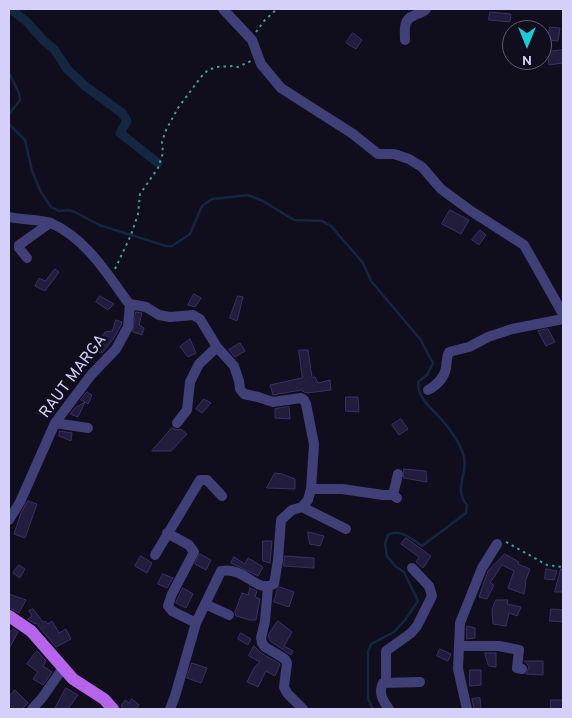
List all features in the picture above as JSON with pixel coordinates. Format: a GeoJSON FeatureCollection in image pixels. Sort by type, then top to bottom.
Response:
{"type":"FeatureCollection","features":[{"type":"Feature","properties":{"kind":"main road"},"geometry":{"type":"LineString","coordinates":[[9,616],[32,631],[63,668],[82,685],[104,699],[113,709]]}},
{"type":"Feature","properties":{"kind":"street"},"geometry":{"type":"LineString","coordinates":[[223,9],[252,40],[260,64],[281,88],[354,134],[378,154],[394,154],[409,159],[422,167],[441,189],[524,246],[563,314]]}},
{"type":"Feature","properties":{"kind":"street"},"geometry":{"type":"LineString","coordinates":[[405,40],[406,23],[409,18],[423,13],[426,9]]}},
{"type":"Feature","properties":{"kind":"street"},"geometry":{"type":"LineString","coordinates":[[9,217],[50,223],[73,237],[98,260],[130,304],[146,307],[159,315],[170,317],[194,315],[200,319],[217,347],[234,366],[240,389],[244,394],[274,402],[301,398],[304,400],[314,444],[310,489],[308,500],[302,507],[292,510],[281,520],[274,584],[262,587],[236,571],[221,571],[196,623],[170,709]]}},
{"type":"Feature","properties":{"kind":"street"},"geometry":{"type":"LineString","coordinates":[[26,258],[19,245],[50,223]]}},
{"type":"Feature","properties":{"kind":"street","name":"RAUT MARGA"},"geometry":{"type":"LineString","coordinates":[[9,520],[20,502],[55,423],[91,375],[116,349],[128,327],[130,304]]}},
{"type":"Feature","properties":{"kind":"street"},"geometry":{"type":"LineString","coordinates":[[428,390],[436,385],[444,376],[446,357],[449,352],[469,347],[488,337],[512,329],[563,320]]}},
{"type":"Feature","properties":{"kind":"street"},"geometry":{"type":"LineString","coordinates":[[177,423],[187,410],[190,382],[199,364],[217,347]]}},
{"type":"Feature","properties":{"kind":"street"},"geometry":{"type":"LineString","coordinates":[[55,423],[88,428]]}},
{"type":"Feature","properties":{"kind":"street"},"geometry":{"type":"LineString","coordinates":[[310,489],[342,489],[395,496],[398,474]]}},
{"type":"Feature","properties":{"kind":"street"},"geometry":{"type":"LineString","coordinates":[[155,555],[200,480],[207,480],[222,496]]}},
{"type":"Feature","properties":{"kind":"street"},"geometry":{"type":"LineString","coordinates":[[302,507],[346,529]]}},
{"type":"Feature","properties":{"kind":"street"},"geometry":{"type":"LineString","coordinates":[[167,533],[188,545],[194,552],[172,594],[168,606],[172,611],[196,623]]}},
{"type":"Feature","properties":{"kind":"street"},"geometry":{"type":"LineString","coordinates":[[467,709],[458,669],[460,623],[482,568],[497,544]]}},
{"type":"Feature","properties":{"kind":"street"},"geometry":{"type":"LineString","coordinates":[[386,682],[386,650],[411,634],[432,596],[429,586],[412,568]]}},
{"type":"Feature","properties":{"kind":"street"},"geometry":{"type":"LineString","coordinates":[[268,587],[265,621],[261,638],[262,643],[265,647],[285,659],[287,664],[284,687],[287,693],[303,709]]}},
{"type":"Feature","properties":{"kind":"street"},"geometry":{"type":"LineString","coordinates":[[205,604],[229,615]]}},
{"type":"Feature","properties":{"kind":"street"},"geometry":{"type":"LineString","coordinates":[[459,646],[499,646],[519,650],[517,668],[522,669]]}},
{"type":"Feature","properties":{"kind":"street"},"geometry":{"type":"LineString","coordinates":[[32,709],[63,668]]}},
{"type":"Feature","properties":{"kind":"street"},"geometry":{"type":"LineString","coordinates":[[389,709],[382,700],[381,687],[383,683],[420,682]]}},
{"type":"Feature","properties":{"kind":"street"},"geometry":{"type":"LineString","coordinates":[[175,696],[180,709]]}},
{"type":"Feature","properties":{"kind":"path"},"geometry":{"type":"LineString","coordinates":[[252,40],[264,21],[277,9]]}},
{"type":"Feature","properties":{"kind":"path"},"geometry":{"type":"LineString","coordinates":[[110,278],[131,235],[138,214],[140,194],[158,168],[163,153],[162,142],[166,130],[178,108],[208,70],[234,66],[238,68],[254,59]]}},
{"type":"Feature","properties":{"kind":"path"},"geometry":{"type":"LineString","coordinates":[[497,544],[502,540],[547,565],[563,567]]}},
{"type":"Feature","properties":{"kind":"building"},"geometry":{"type":"Polygon","coordinates":[[[490,12],[511,14],[510,20],[489,20],[490,12]]]}},
{"type":"Feature","properties":{"kind":"building"},"geometry":{"type":"Polygon","coordinates":[[[552,27],[560,28],[558,41],[552,40],[552,27]]]}},
{"type":"Feature","properties":{"kind":"building"},"geometry":{"type":"Polygon","coordinates":[[[353,33],[362,40],[356,49],[346,43],[353,33]]]}},
{"type":"Feature","properties":{"kind":"building"},"geometry":{"type":"Polygon","coordinates":[[[563,50],[563,63],[552,65],[552,51],[563,50]]]}},
{"type":"Feature","properties":{"kind":"building"},"geometry":{"type":"Polygon","coordinates":[[[450,210],[469,220],[461,234],[442,224],[450,210]]]}},
{"type":"Feature","properties":{"kind":"building"},"geometry":{"type":"Polygon","coordinates":[[[480,230],[486,235],[479,245],[472,240],[480,230]]]}},
{"type":"Feature","properties":{"kind":"building"},"geometry":{"type":"Polygon","coordinates":[[[55,269],[59,272],[45,291],[35,286],[39,278],[45,281],[55,269]]]}},
{"type":"Feature","properties":{"kind":"building"},"geometry":{"type":"Polygon","coordinates":[[[194,294],[201,298],[195,307],[188,305],[194,294]]]}},
{"type":"Feature","properties":{"kind":"building"},"geometry":{"type":"Polygon","coordinates":[[[100,296],[114,304],[108,310],[96,302],[100,296]]]}},
{"type":"Feature","properties":{"kind":"building"},"geometry":{"type":"Polygon","coordinates":[[[238,296],[243,297],[237,321],[230,318],[238,296]]]}},
{"type":"Feature","properties":{"kind":"building"},"geometry":{"type":"Polygon","coordinates":[[[136,312],[142,313],[139,325],[144,328],[142,335],[133,332],[136,312]]]}},
{"type":"Feature","properties":{"kind":"building"},"geometry":{"type":"Polygon","coordinates":[[[116,320],[122,322],[114,338],[102,353],[93,349],[105,332],[112,331],[116,320]]]}},
{"type":"Feature","properties":{"kind":"building"},"geometry":{"type":"Polygon","coordinates":[[[548,329],[555,342],[546,346],[538,331],[548,329]]]}},
{"type":"Feature","properties":{"kind":"building"},"geometry":{"type":"Polygon","coordinates":[[[190,339],[196,353],[188,357],[180,347],[190,339]]]}},
{"type":"Feature","properties":{"kind":"building"},"geometry":{"type":"Polygon","coordinates":[[[240,343],[245,351],[235,357],[229,350],[240,343]]]}},
{"type":"Feature","properties":{"kind":"building"},"geometry":{"type":"Polygon","coordinates":[[[299,350],[308,350],[312,377],[315,377],[318,383],[330,380],[331,390],[306,393],[301,390],[273,395],[270,385],[302,378],[299,350]]]}},
{"type":"Feature","properties":{"kind":"building"},"geometry":{"type":"Polygon","coordinates":[[[87,392],[92,395],[88,404],[81,400],[87,392]]]}},
{"type":"Feature","properties":{"kind":"building"},"geometry":{"type":"Polygon","coordinates":[[[346,397],[358,397],[359,412],[346,411],[346,397]]]}},
{"type":"Feature","properties":{"kind":"building"},"geometry":{"type":"Polygon","coordinates":[[[204,399],[211,403],[202,413],[196,409],[204,399]]]}},
{"type":"Feature","properties":{"kind":"building"},"geometry":{"type":"Polygon","coordinates":[[[85,402],[78,417],[70,414],[75,408],[85,402]]]}},
{"type":"Feature","properties":{"kind":"building"},"geometry":{"type":"Polygon","coordinates":[[[40,407],[50,412],[47,418],[37,413],[40,407]]]}},
{"type":"Feature","properties":{"kind":"building"},"geometry":{"type":"Polygon","coordinates":[[[289,407],[290,419],[275,418],[275,409],[289,407]]]}},
{"type":"Feature","properties":{"kind":"building"},"geometry":{"type":"Polygon","coordinates":[[[401,419],[408,429],[399,435],[392,425],[401,419]]]}},
{"type":"Feature","properties":{"kind":"building"},"geometry":{"type":"Polygon","coordinates":[[[172,428],[181,429],[187,434],[171,451],[152,451],[172,428]]]}},
{"type":"Feature","properties":{"kind":"building"},"geometry":{"type":"Polygon","coordinates":[[[60,431],[72,433],[71,441],[59,436],[60,431]]]}},
{"type":"Feature","properties":{"kind":"building"},"geometry":{"type":"Polygon","coordinates":[[[404,469],[426,471],[427,482],[404,478],[404,469]]]}},
{"type":"Feature","properties":{"kind":"building"},"geometry":{"type":"Polygon","coordinates":[[[275,473],[295,479],[295,489],[267,488],[275,473]]]}},
{"type":"Feature","properties":{"kind":"building"},"geometry":{"type":"Polygon","coordinates":[[[28,501],[37,504],[25,538],[14,534],[21,513],[28,501]]]}},
{"type":"Feature","properties":{"kind":"building"},"geometry":{"type":"Polygon","coordinates":[[[308,532],[324,536],[320,546],[310,544],[308,532]]]}},
{"type":"Feature","properties":{"kind":"building"},"geometry":{"type":"Polygon","coordinates":[[[406,538],[431,556],[423,568],[416,562],[419,557],[401,544],[406,538]]]}},
{"type":"Feature","properties":{"kind":"building"},"geometry":{"type":"Polygon","coordinates":[[[263,541],[272,541],[270,563],[263,561],[263,541]]]}},
{"type":"Feature","properties":{"kind":"building"},"geometry":{"type":"Polygon","coordinates":[[[200,554],[211,560],[206,570],[195,564],[200,554]]]}},
{"type":"Feature","properties":{"kind":"building"},"geometry":{"type":"Polygon","coordinates":[[[505,554],[519,562],[518,564],[530,569],[525,582],[524,594],[508,588],[514,571],[502,565],[490,583],[494,585],[487,599],[479,597],[488,571],[505,554]]]}},
{"type":"Feature","properties":{"kind":"building"},"geometry":{"type":"Polygon","coordinates":[[[141,556],[152,563],[147,573],[135,566],[141,556]]]}},
{"type":"Feature","properties":{"kind":"building"},"geometry":{"type":"Polygon","coordinates":[[[285,556],[314,558],[314,568],[284,566],[285,556]]]}},
{"type":"Feature","properties":{"kind":"building"},"geometry":{"type":"Polygon","coordinates":[[[234,557],[245,564],[248,558],[263,567],[258,576],[231,563],[234,557]]]}},
{"type":"Feature","properties":{"kind":"building"},"geometry":{"type":"Polygon","coordinates":[[[19,565],[25,569],[20,578],[13,573],[19,565]]]}},
{"type":"Feature","properties":{"kind":"building"},"geometry":{"type":"Polygon","coordinates":[[[546,569],[557,571],[554,580],[545,579],[546,569]]]}},
{"type":"Feature","properties":{"kind":"building"},"geometry":{"type":"Polygon","coordinates":[[[561,569],[563,570],[563,592],[555,592],[561,569]]]}},
{"type":"Feature","properties":{"kind":"building"},"geometry":{"type":"Polygon","coordinates":[[[163,574],[173,578],[167,588],[158,584],[163,574]]]}},
{"type":"Feature","properties":{"kind":"building"},"geometry":{"type":"Polygon","coordinates":[[[280,587],[294,592],[289,607],[274,602],[277,590],[280,587]]]}},
{"type":"Feature","properties":{"kind":"building"},"geometry":{"type":"Polygon","coordinates":[[[183,588],[193,594],[186,608],[176,603],[183,588]]]}},
{"type":"Feature","properties":{"kind":"building"},"geometry":{"type":"Polygon","coordinates":[[[250,588],[257,591],[255,597],[260,599],[256,620],[236,616],[235,612],[242,593],[248,595],[250,588]]]}},
{"type":"Feature","properties":{"kind":"building"},"geometry":{"type":"Polygon","coordinates":[[[9,594],[26,600],[19,613],[9,608],[9,594]]]}},
{"type":"Feature","properties":{"kind":"building"},"geometry":{"type":"Polygon","coordinates":[[[496,600],[508,600],[507,604],[521,607],[517,616],[509,613],[506,626],[493,624],[492,610],[496,600]]]}},
{"type":"Feature","properties":{"kind":"building"},"geometry":{"type":"Polygon","coordinates":[[[33,609],[43,622],[45,621],[48,624],[52,621],[59,633],[66,629],[71,639],[56,647],[36,623],[28,619],[32,616],[29,611],[33,609]]]}},
{"type":"Feature","properties":{"kind":"building"},"geometry":{"type":"Polygon","coordinates":[[[551,609],[563,610],[563,622],[550,621],[551,609]]]}},
{"type":"Feature","properties":{"kind":"building"},"geometry":{"type":"Polygon","coordinates":[[[278,621],[292,632],[284,646],[293,651],[291,655],[269,640],[269,634],[278,621]]]}},
{"type":"Feature","properties":{"kind":"building"},"geometry":{"type":"Polygon","coordinates":[[[467,626],[475,628],[475,638],[467,639],[467,626]]]}},
{"type":"Feature","properties":{"kind":"building"},"geometry":{"type":"Polygon","coordinates":[[[14,629],[18,632],[9,649],[9,633],[14,629]]]}},
{"type":"Feature","properties":{"kind":"building"},"geometry":{"type":"Polygon","coordinates":[[[241,633],[251,639],[248,645],[238,639],[241,633]]]}},
{"type":"Feature","properties":{"kind":"building"},"geometry":{"type":"Polygon","coordinates":[[[254,646],[261,653],[280,664],[275,676],[266,671],[258,687],[247,682],[254,668],[260,662],[249,656],[254,646]]]}},
{"type":"Feature","properties":{"kind":"building"},"geometry":{"type":"Polygon","coordinates":[[[440,649],[451,654],[448,661],[437,656],[440,649]]]}},
{"type":"Feature","properties":{"kind":"building"},"geometry":{"type":"Polygon","coordinates":[[[37,651],[46,661],[43,666],[52,672],[43,685],[33,679],[38,672],[27,664],[37,651]]]}},
{"type":"Feature","properties":{"kind":"building"},"geometry":{"type":"Polygon","coordinates":[[[485,653],[496,653],[496,667],[489,666],[485,653]]]}},
{"type":"Feature","properties":{"kind":"building"},"geometry":{"type":"Polygon","coordinates":[[[525,661],[543,661],[543,675],[526,674],[529,667],[525,661]]]}},
{"type":"Feature","properties":{"kind":"building"},"geometry":{"type":"Polygon","coordinates":[[[192,663],[207,668],[201,683],[187,678],[192,663]]]}},
{"type":"Feature","properties":{"kind":"building"},"geometry":{"type":"Polygon","coordinates":[[[470,670],[481,670],[481,685],[470,686],[470,670]]]}},
{"type":"Feature","properties":{"kind":"building"},"geometry":{"type":"Polygon","coordinates":[[[66,688],[78,695],[68,709],[55,709],[66,688]]]}},
{"type":"Feature","properties":{"kind":"building"},"geometry":{"type":"Polygon","coordinates":[[[15,690],[28,703],[22,709],[14,709],[9,705],[9,697],[15,690]]]}},
{"type":"Feature","properties":{"kind":"building"},"geometry":{"type":"Polygon","coordinates":[[[480,698],[481,709],[474,709],[472,699],[480,698]]]}},
{"type":"Feature","properties":{"kind":"building"},"geometry":{"type":"Polygon","coordinates":[[[132,699],[139,705],[136,709],[124,709],[121,706],[125,700],[129,703],[132,699]]]}},
{"type":"Feature","properties":{"kind":"building"},"geometry":{"type":"Polygon","coordinates":[[[551,700],[563,700],[563,709],[551,709],[551,700]]]}},
{"type":"Feature","properties":{"kind":"waterway"},"geometry":{"type":"LineString","coordinates":[[10,9],[26,21],[54,49],[67,69],[85,86],[122,113],[127,121],[120,133],[158,163]]}},
{"type":"Feature","properties":{"kind":"waterway"},"geometry":{"type":"LineString","coordinates":[[9,73],[19,93],[20,100],[9,114]]}},
{"type":"Feature","properties":{"kind":"waterway"},"geometry":{"type":"LineString","coordinates":[[9,124],[25,140],[32,171],[41,192],[51,207],[59,211],[69,210],[75,212],[99,225],[166,246],[172,246],[190,234],[202,206],[212,199],[248,195],[263,201],[294,220],[322,221],[331,226],[363,263],[371,281],[420,339],[433,363],[427,375],[418,382],[420,394],[452,433],[463,452],[465,463],[461,493],[467,505],[466,513],[422,546],[401,534],[392,533],[388,535],[385,544],[387,556],[395,566],[404,572],[418,601],[394,632],[371,644],[368,652],[368,699],[373,709]]}}]}
